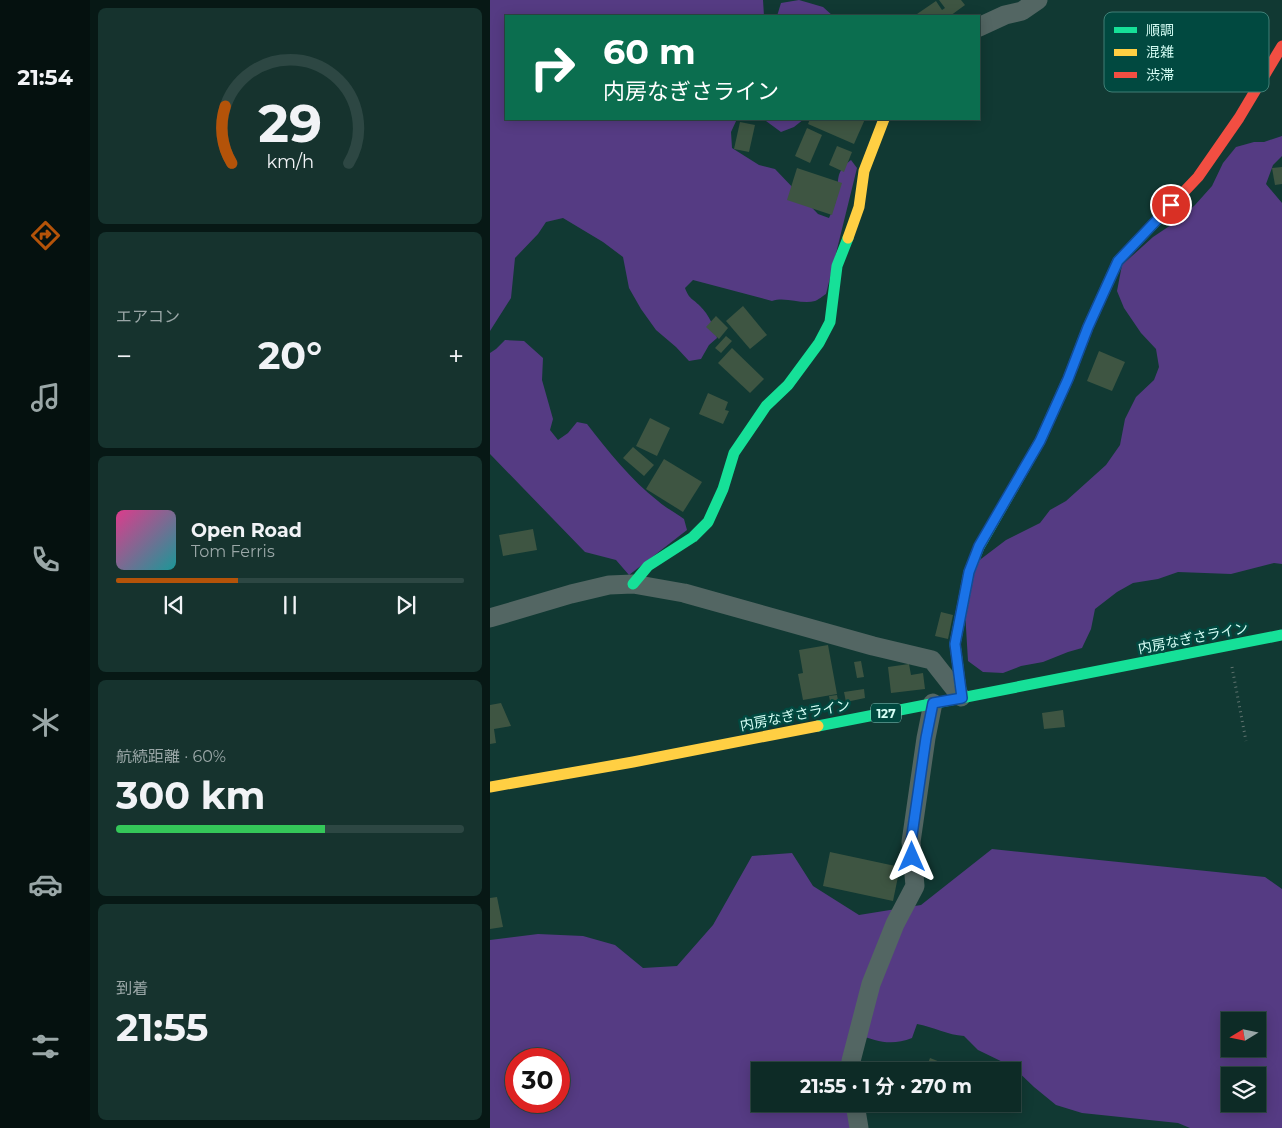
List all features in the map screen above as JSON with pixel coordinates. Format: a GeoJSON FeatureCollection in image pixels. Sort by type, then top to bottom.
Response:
{"type":"FeatureCollection","features":[{"type":"Feature","properties":{"kind":"main road"},"geometry":{"type":"LineString","coordinates":[[1269,67],[1282,46]]}},
{"type":"Feature","properties":{"kind":"main road"},"geometry":{"type":"LineString","coordinates":[[962,698],[955,644],[969,572],[979,546],[1040,441],[1118,261],[1198,177],[1239,118],[1254,92]]}},
{"type":"Feature","properties":{"kind":"main road"},"geometry":{"type":"LineString","coordinates":[[633,584],[648,566],[693,537],[708,522],[734,453],[766,406],[788,385],[819,343],[830,322],[837,266],[859,207],[864,171],[884,120]]}},
{"type":"Feature","properties":{"kind":"main road","name":"内房なぎさライン"},"geometry":{"type":"LineString","coordinates":[[490,787],[633,762],[1282,635]]}},
{"type":"Feature","properties":{"kind":"street"},"geometry":{"type":"LineString","coordinates":[[980,28],[1005,15],[1022,11],[1038,0]]}},
{"type":"Feature","properties":{"kind":"street"},"geometry":{"type":"LineString","coordinates":[[490,618],[600,587],[633,584],[684,593],[873,646],[932,660],[962,698]]}},
{"type":"Feature","properties":{"kind":"street"},"geometry":{"type":"LineString","coordinates":[[851,1062],[871,984],[895,924],[914,886],[911,842],[933,703]]}},
{"type":"Feature","properties":{"kind":"street"},"geometry":{"type":"LineString","coordinates":[[856,1112],[859,1128]]}},
{"type":"Feature","properties":{"kind":"path"},"geometry":{"type":"LineString","coordinates":[[1229,646],[1246,741]]}},
{"type":"Feature","properties":{"kind":"shaded area"},"geometry":{"type":"Polygon","coordinates":[[[490,0],[763,0],[764,15],[505,15],[505,120],[737,120],[731,132],[732,148],[759,165],[775,169],[818,214],[829,218],[836,201],[840,172],[851,160],[857,168],[826,294],[810,302],[783,299],[772,301],[693,280],[685,288],[686,292],[709,317],[717,338],[709,345],[701,359],[689,361],[656,330],[641,309],[629,288],[623,257],[603,242],[563,218],[546,222],[538,234],[515,258],[511,298],[490,331],[490,0]]]}},
{"type":"Feature","properties":{"kind":"shaded area"},"geometry":{"type":"Polygon","coordinates":[[[799,0],[823,7],[832,15],[777,15],[781,3],[799,0]]]}},
{"type":"Feature","properties":{"kind":"shaded area"},"geometry":{"type":"Polygon","coordinates":[[[761,120],[803,120],[794,127],[781,132],[766,121],[761,120]]]}},
{"type":"Feature","properties":{"kind":"shaded area"},"geometry":{"type":"Polygon","coordinates":[[[1282,136],[1282,156],[1273,165],[1266,184],[1282,203],[1282,564],[1274,563],[1231,574],[1178,572],[1158,579],[1133,583],[1117,592],[1095,609],[1091,629],[1082,648],[1043,662],[1021,666],[1003,673],[983,672],[968,661],[965,611],[977,562],[1006,540],[1040,523],[1050,510],[1066,501],[1106,465],[1120,445],[1125,419],[1136,397],[1154,380],[1159,367],[1156,349],[1141,333],[1124,308],[1117,291],[1122,265],[1153,237],[1177,221],[1195,205],[1212,186],[1223,163],[1236,147],[1254,142],[1264,142],[1282,136]]]}},
{"type":"Feature","properties":{"kind":"shaded area"},"geometry":{"type":"Polygon","coordinates":[[[505,340],[524,341],[543,358],[542,380],[553,419],[550,430],[558,440],[568,433],[577,422],[587,424],[638,484],[661,504],[684,519],[687,530],[629,575],[616,560],[585,552],[490,454],[490,353],[505,340]]]}},
{"type":"Feature","properties":{"kind":"shaded area"},"geometry":{"type":"Polygon","coordinates":[[[992,849],[1265,877],[1282,889],[1282,1128],[1190,1128],[1178,1123],[1082,1113],[1056,1105],[1034,1087],[1021,1075],[1021,1062],[1003,1062],[978,1050],[964,1036],[917,1024],[912,1038],[898,1042],[878,1041],[858,1034],[847,1062],[751,1062],[751,1112],[854,1112],[856,1128],[490,1128],[490,940],[538,934],[583,936],[615,945],[643,968],[677,966],[713,925],[752,856],[792,853],[813,886],[859,915],[921,905],[992,849]]]}},
{"type":"Feature","properties":{"kind":"building"},"geometry":{"type":"Polygon","coordinates":[[[939,0],[961,0],[965,5],[951,15],[917,14],[936,1],[942,10],[945,8],[939,0]]]}},
{"type":"Feature","properties":{"kind":"building"},"geometry":{"type":"Polygon","coordinates":[[[810,120],[865,120],[854,144],[808,124],[810,120]]]}},
{"type":"Feature","properties":{"kind":"building"},"geometry":{"type":"Polygon","coordinates":[[[740,122],[755,125],[749,152],[734,149],[740,122]]]}},
{"type":"Feature","properties":{"kind":"building"},"geometry":{"type":"Polygon","coordinates":[[[807,128],[822,135],[810,163],[795,156],[807,128]]]}},
{"type":"Feature","properties":{"kind":"building"},"geometry":{"type":"Polygon","coordinates":[[[837,146],[852,152],[844,172],[829,165],[837,146]]]}},
{"type":"Feature","properties":{"kind":"building"},"geometry":{"type":"Polygon","coordinates":[[[1282,167],[1282,184],[1275,185],[1272,168],[1282,167]]]}},
{"type":"Feature","properties":{"kind":"building"},"geometry":{"type":"Polygon","coordinates":[[[797,168],[842,183],[832,215],[787,200],[797,168]]]}},
{"type":"Feature","properties":{"kind":"building"},"geometry":{"type":"Polygon","coordinates":[[[743,306],[767,335],[750,349],[726,321],[743,306]]]}},
{"type":"Feature","properties":{"kind":"building"},"geometry":{"type":"Polygon","coordinates":[[[716,316],[728,328],[719,339],[706,327],[716,316]]]}},
{"type":"Feature","properties":{"kind":"building"},"geometry":{"type":"Polygon","coordinates":[[[726,336],[732,341],[721,353],[715,348],[726,336]]]}},
{"type":"Feature","properties":{"kind":"building"},"geometry":{"type":"Polygon","coordinates":[[[732,348],[764,379],[750,393],[718,363],[732,348]]]}},
{"type":"Feature","properties":{"kind":"building"},"geometry":{"type":"Polygon","coordinates":[[[1099,351],[1125,362],[1112,391],[1087,381],[1099,351]]]}},
{"type":"Feature","properties":{"kind":"building"},"geometry":{"type":"Polygon","coordinates":[[[708,393],[728,402],[725,410],[729,411],[723,424],[699,414],[708,393]]]}},
{"type":"Feature","properties":{"kind":"building"},"geometry":{"type":"Polygon","coordinates":[[[650,418],[670,428],[657,456],[636,446],[650,418]]]}},
{"type":"Feature","properties":{"kind":"building"},"geometry":{"type":"Polygon","coordinates":[[[633,447],[654,465],[644,476],[623,458],[633,447]]]}},
{"type":"Feature","properties":{"kind":"building"},"geometry":{"type":"Polygon","coordinates":[[[664,459],[702,482],[683,512],[646,489],[664,459]]]}},
{"type":"Feature","properties":{"kind":"building"},"geometry":{"type":"Polygon","coordinates":[[[533,529],[537,550],[503,556],[499,535],[533,529]]]}},
{"type":"Feature","properties":{"kind":"building"},"geometry":{"type":"Polygon","coordinates":[[[941,612],[953,615],[948,639],[935,636],[941,612]]]}},
{"type":"Feature","properties":{"kind":"building"},"geometry":{"type":"Polygon","coordinates":[[[828,645],[837,694],[803,700],[798,674],[803,673],[799,650],[828,645]]]}},
{"type":"Feature","properties":{"kind":"building"},"geometry":{"type":"Polygon","coordinates":[[[861,661],[864,677],[857,678],[854,662],[861,661]]]}},
{"type":"Feature","properties":{"kind":"building"},"geometry":{"type":"Polygon","coordinates":[[[909,664],[911,675],[923,673],[925,689],[891,693],[888,667],[909,664]]]}},
{"type":"Feature","properties":{"kind":"building"},"geometry":{"type":"Polygon","coordinates":[[[864,689],[865,698],[846,702],[844,692],[864,689]]]}},
{"type":"Feature","properties":{"kind":"building"},"geometry":{"type":"Polygon","coordinates":[[[837,695],[838,700],[830,701],[829,696],[837,695]]]}},
{"type":"Feature","properties":{"kind":"building"},"geometry":{"type":"Polygon","coordinates":[[[501,703],[511,726],[494,729],[496,743],[490,744],[490,705],[501,703]]]}},
{"type":"Feature","properties":{"kind":"building"},"geometry":{"type":"Polygon","coordinates":[[[1063,710],[1065,727],[1044,729],[1042,713],[1063,710]]]}},
{"type":"Feature","properties":{"kind":"building"},"geometry":{"type":"Polygon","coordinates":[[[830,852],[900,867],[893,901],[823,886],[830,852]]]}},
{"type":"Feature","properties":{"kind":"building"},"geometry":{"type":"Polygon","coordinates":[[[497,897],[503,927],[490,929],[490,898],[497,897]]]}},
{"type":"Feature","properties":{"kind":"building"},"geometry":{"type":"Polygon","coordinates":[[[930,1058],[940,1062],[928,1062],[930,1058]]]}},
{"type":"Feature","properties":{"kind":"traffic: fast"},"geometry":{"type":"LineString","coordinates":[[962,698],[955,644],[969,572],[979,547],[1040,441],[1118,261],[1161,216]]}},
{"type":"Feature","properties":{"kind":"traffic: fast"},"geometry":{"type":"LineString","coordinates":[[633,584],[648,566],[693,537],[708,522],[723,489],[734,453],[766,406],[788,385],[819,343],[830,322],[837,266],[848,238]]}},
{"type":"Feature","properties":{"kind":"traffic: fast"},"geometry":{"type":"LineString","coordinates":[[818,726],[1282,635]]}},
{"type":"Feature","properties":{"kind":"traffic: slow"},"geometry":{"type":"LineString","coordinates":[[848,238],[859,207],[864,171],[884,120]]}},
{"type":"Feature","properties":{"kind":"traffic: slow"},"geometry":{"type":"LineString","coordinates":[[490,787],[633,762],[818,726]]}},
{"type":"Feature","properties":{"kind":"traffic: jam"},"geometry":{"type":"LineString","coordinates":[[1269,68],[1282,46]]}},
{"type":"Feature","properties":{"kind":"traffic: jam"},"geometry":{"type":"LineString","coordinates":[[1161,216],[1198,177],[1255,92]]}},
{"type":"Feature","properties":{"kind":"route"},"geometry":{"type":"LineString","coordinates":[[912,857],[911,842],[933,703],[962,698],[955,644],[969,572],[979,546],[1040,441],[1118,261],[1171,205]]}}]}
